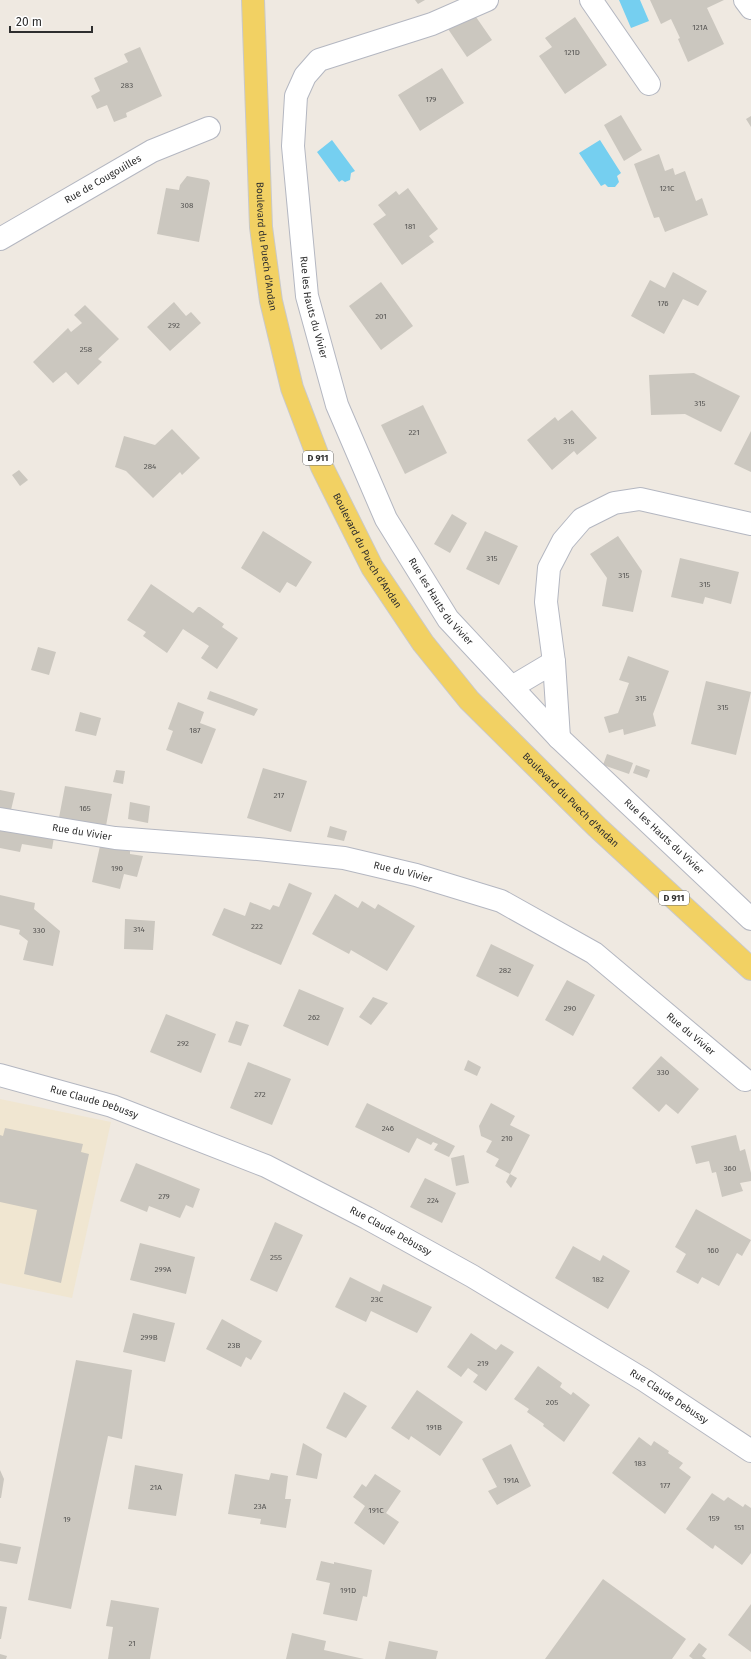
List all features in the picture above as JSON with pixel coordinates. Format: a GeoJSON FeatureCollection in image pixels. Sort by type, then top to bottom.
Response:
{"type":"FeatureCollection","features":[{"type":"Feature","properties":{"kind":"main road","name":"Boulevard du Puech d'Andan"},"geometry":{"type":"LineString","coordinates":[[253,0],[261,227],[271,301],[292,388],[319,460],[372,567],[423,643],[469,700],[597,827],[751,969]]}},
{"type":"Feature","properties":{"kind":"street","name":"Rue les Hauts du Vivier"},"geometry":{"type":"LineString","coordinates":[[487,0],[432,24],[319,60],[305,76],[296,96],[293,146],[307,296],[337,405],[386,519],[448,619],[559,738],[751,919]]}},
{"type":"Feature","properties":{"kind":"street"},"geometry":{"type":"LineString","coordinates":[[590,0],[649,84]]}},
{"type":"Feature","properties":{"kind":"street"},"geometry":{"type":"LineString","coordinates":[[745,0],[751,8]]}},
{"type":"Feature","properties":{"kind":"street","name":"Rue de Cougouilles"},"geometry":{"type":"LineString","coordinates":[[0,239],[152,151],[209,128]]}},
{"type":"Feature","properties":{"kind":"street"},"geometry":{"type":"LineString","coordinates":[[559,738],[554,662],[546,602],[549,568],[563,541],[582,519],[614,503],[640,499],[751,524]]}},
{"type":"Feature","properties":{"kind":"street"},"geometry":{"type":"LineString","coordinates":[[512,687],[554,662]]}},
{"type":"Feature","properties":{"kind":"street","name":"Rue du Vivier"},"geometry":{"type":"LineString","coordinates":[[0,819],[115,838],[258,849],[344,858],[416,875],[501,901],[594,953],[745,1080]]}},
{"type":"Feature","properties":{"kind":"street","name":"Rue Claude Debussy"},"geometry":{"type":"LineString","coordinates":[[0,1075],[112,1106],[266,1166],[367,1218],[472,1276],[644,1380],[751,1451]]}},
{"type":"Feature","properties":{"kind":"shaded area"},"geometry":{"type":"Polygon","coordinates":[[[0,1099],[111,1122],[72,1298],[0,1283],[0,1099]]]}},
{"type":"Feature","properties":{"kind":"water"},"geometry":{"type":"Polygon","coordinates":[[[619,0],[640,0],[649,21],[631,28],[619,0]]]}},
{"type":"Feature","properties":{"kind":"water"},"geometry":{"type":"Polygon","coordinates":[[[332,140],[355,171],[351,173],[350,180],[345,182],[342,180],[339,182],[317,152],[332,140]]]}},
{"type":"Feature","properties":{"kind":"water"},"geometry":{"type":"Polygon","coordinates":[[[600,140],[621,173],[617,176],[619,182],[615,187],[608,187],[605,184],[601,186],[579,153],[600,140]]]}},
{"type":"Feature","properties":{"kind":"building"},"geometry":{"type":"Polygon","coordinates":[[[415,0],[425,0],[418,4],[415,0]]]}},
{"type":"Feature","properties":{"kind":"building"},"geometry":{"type":"Polygon","coordinates":[[[650,0],[724,0],[707,8],[724,44],[688,62],[678,39],[680,38],[671,19],[661,24],[650,0]]]}},
{"type":"Feature","properties":{"kind":"building"},"geometry":{"type":"Polygon","coordinates":[[[476,17],[492,40],[467,57],[448,29],[476,17]]]}},
{"type":"Feature","properties":{"kind":"building"},"geometry":{"type":"Polygon","coordinates":[[[575,17],[607,65],[565,94],[539,56],[552,47],[545,38],[575,17]]]}},
{"type":"Feature","properties":{"kind":"building"},"geometry":{"type":"Polygon","coordinates":[[[140,47],[162,96],[126,113],[127,117],[114,122],[107,105],[97,109],[91,96],[100,91],[94,78],[128,62],[124,54],[140,47]]]}},
{"type":"Feature","properties":{"kind":"building"},"geometry":{"type":"Polygon","coordinates":[[[442,68],[464,103],[420,131],[398,95],[442,68]]]}},
{"type":"Feature","properties":{"kind":"building"},"geometry":{"type":"Polygon","coordinates":[[[621,115],[642,150],[624,161],[604,125],[621,115]]]}},
{"type":"Feature","properties":{"kind":"building"},"geometry":{"type":"Polygon","coordinates":[[[751,116],[751,127],[746,119],[751,116]]]}},
{"type":"Feature","properties":{"kind":"building"},"geometry":{"type":"Polygon","coordinates":[[[659,154],[665,171],[673,168],[675,175],[685,171],[696,201],[702,198],[708,215],[665,232],[659,217],[654,218],[634,164],[659,154]]]}},
{"type":"Feature","properties":{"kind":"building"},"geometry":{"type":"Polygon","coordinates":[[[187,176],[208,180],[210,183],[199,242],[157,234],[166,188],[179,190],[180,185],[187,176]]]}},
{"type":"Feature","properties":{"kind":"building"},"geometry":{"type":"Polygon","coordinates":[[[408,188],[438,229],[429,236],[434,242],[402,265],[373,224],[386,215],[378,205],[396,191],[399,195],[408,188]]]}},
{"type":"Feature","properties":{"kind":"building"},"geometry":{"type":"Polygon","coordinates":[[[673,272],[707,291],[698,306],[683,299],[664,334],[631,316],[650,280],[665,288],[673,272]]]}},
{"type":"Feature","properties":{"kind":"building"},"geometry":{"type":"Polygon","coordinates":[[[381,282],[413,326],[381,350],[349,306],[381,282]]]}},
{"type":"Feature","properties":{"kind":"building"},"geometry":{"type":"Polygon","coordinates":[[[174,302],[186,316],[191,312],[201,323],[170,351],[147,327],[174,302]]]}},
{"type":"Feature","properties":{"kind":"building"},"geometry":{"type":"Polygon","coordinates":[[[85,305],[119,339],[98,359],[102,362],[78,385],[66,372],[53,383],[33,362],[68,328],[71,332],[82,323],[74,315],[85,305]]]}},
{"type":"Feature","properties":{"kind":"building"},"geometry":{"type":"Polygon","coordinates":[[[694,373],[740,396],[721,432],[685,414],[651,415],[649,375],[694,373]]]}},
{"type":"Feature","properties":{"kind":"building"},"geometry":{"type":"Polygon","coordinates":[[[423,405],[447,453],[405,474],[381,425],[423,405]]]}},
{"type":"Feature","properties":{"kind":"building"},"geometry":{"type":"Polygon","coordinates":[[[572,410],[597,438],[577,455],[574,451],[552,470],[527,440],[555,417],[558,421],[572,410]]]}},
{"type":"Feature","properties":{"kind":"building"},"geometry":{"type":"Polygon","coordinates":[[[172,429],[200,458],[182,475],[180,472],[153,498],[126,471],[115,467],[124,436],[155,445],[172,429]]]}},
{"type":"Feature","properties":{"kind":"building"},"geometry":{"type":"Polygon","coordinates":[[[751,431],[751,472],[734,464],[751,431]]]}},
{"type":"Feature","properties":{"kind":"building"},"geometry":{"type":"Polygon","coordinates":[[[19,470],[28,480],[20,486],[12,475],[19,470]]]}},
{"type":"Feature","properties":{"kind":"building"},"geometry":{"type":"Polygon","coordinates":[[[452,514],[467,523],[450,553],[434,544],[452,514]]]}},
{"type":"Feature","properties":{"kind":"building"},"geometry":{"type":"Polygon","coordinates":[[[263,531],[312,562],[296,587],[287,582],[280,593],[241,568],[263,531]]]}},
{"type":"Feature","properties":{"kind":"building"},"geometry":{"type":"Polygon","coordinates":[[[485,531],[518,546],[499,585],[466,569],[485,531]]]}},
{"type":"Feature","properties":{"kind":"building"},"geometry":{"type":"Polygon","coordinates":[[[618,536],[642,571],[633,612],[602,606],[607,578],[590,554],[618,536]]]}},
{"type":"Feature","properties":{"kind":"building"},"geometry":{"type":"Polygon","coordinates":[[[680,558],[739,572],[731,604],[705,597],[703,604],[671,597],[680,558]]]}},
{"type":"Feature","properties":{"kind":"building"},"geometry":{"type":"Polygon","coordinates":[[[151,584],[193,613],[198,607],[200,607],[224,624],[222,627],[238,638],[217,669],[201,658],[209,646],[183,629],[167,653],[143,636],[146,632],[127,620],[151,584]]]}},
{"type":"Feature","properties":{"kind":"building"},"geometry":{"type":"Polygon","coordinates":[[[38,647],[56,652],[49,675],[31,670],[38,647]]]}},
{"type":"Feature","properties":{"kind":"building"},"geometry":{"type":"Polygon","coordinates":[[[628,656],[669,671],[653,714],[656,726],[624,735],[623,729],[609,733],[604,717],[618,713],[629,683],[619,680],[628,656]]]}},
{"type":"Feature","properties":{"kind":"building"},"geometry":{"type":"Polygon","coordinates":[[[706,681],[751,692],[736,755],[691,744],[706,681]]]}},
{"type":"Feature","properties":{"kind":"building"},"geometry":{"type":"Polygon","coordinates":[[[210,691],[258,709],[254,716],[207,699],[210,691]]]}},
{"type":"Feature","properties":{"kind":"building"},"geometry":{"type":"Polygon","coordinates":[[[178,702],[204,712],[200,723],[216,729],[202,764],[166,750],[173,731],[168,729],[178,702]]]}},
{"type":"Feature","properties":{"kind":"building"},"geometry":{"type":"Polygon","coordinates":[[[80,712],[101,718],[96,736],[75,731],[80,712]]]}},
{"type":"Feature","properties":{"kind":"building"},"geometry":{"type":"Polygon","coordinates":[[[607,754],[633,763],[629,774],[603,765],[607,754]]]}},
{"type":"Feature","properties":{"kind":"building"},"geometry":{"type":"Polygon","coordinates":[[[636,765],[650,770],[647,778],[633,773],[636,765]]]}},
{"type":"Feature","properties":{"kind":"building"},"geometry":{"type":"Polygon","coordinates":[[[263,768],[307,781],[291,832],[247,818],[263,768]]]}},
{"type":"Feature","properties":{"kind":"building"},"geometry":{"type":"Polygon","coordinates":[[[116,770],[125,771],[123,784],[113,782],[116,770]]]}},
{"type":"Feature","properties":{"kind":"building"},"geometry":{"type":"Polygon","coordinates":[[[65,786],[112,794],[105,831],[58,823],[65,786]]]}},
{"type":"Feature","properties":{"kind":"building"},"geometry":{"type":"Polygon","coordinates":[[[0,790],[15,793],[11,810],[0,808],[0,790]]]}},
{"type":"Feature","properties":{"kind":"building"},"geometry":{"type":"Polygon","coordinates":[[[130,802],[150,806],[148,823],[128,819],[130,802]]]}},
{"type":"Feature","properties":{"kind":"building"},"geometry":{"type":"Polygon","coordinates":[[[330,826],[347,831],[344,841],[327,837],[330,826]]]}},
{"type":"Feature","properties":{"kind":"building"},"geometry":{"type":"Polygon","coordinates":[[[0,827],[54,837],[52,849],[22,844],[20,852],[0,848],[0,827]]]}},
{"type":"Feature","properties":{"kind":"building"},"geometry":{"type":"Polygon","coordinates":[[[100,846],[130,849],[130,854],[143,856],[137,877],[124,874],[120,889],[92,882],[100,846]]]}},
{"type":"Feature","properties":{"kind":"building"},"geometry":{"type":"Polygon","coordinates":[[[289,883],[312,893],[281,965],[212,935],[224,908],[245,916],[250,902],[270,910],[273,905],[279,907],[289,883]]]}},
{"type":"Feature","properties":{"kind":"building"},"geometry":{"type":"Polygon","coordinates":[[[335,894],[358,908],[362,901],[375,909],[378,904],[415,926],[387,971],[351,950],[349,954],[312,934],[335,894]]]}},
{"type":"Feature","properties":{"kind":"building"},"geometry":{"type":"Polygon","coordinates":[[[0,895],[35,903],[34,909],[60,931],[53,966],[23,960],[28,941],[19,934],[20,930],[0,925],[0,895]]]}},
{"type":"Feature","properties":{"kind":"building"},"geometry":{"type":"Polygon","coordinates":[[[125,919],[155,921],[153,950],[124,949],[125,919]]]}},
{"type":"Feature","properties":{"kind":"building"},"geometry":{"type":"Polygon","coordinates":[[[491,944],[534,965],[518,997],[476,976],[491,944]]]}},
{"type":"Feature","properties":{"kind":"building"},"geometry":{"type":"Polygon","coordinates":[[[567,980],[595,995],[573,1036],[545,1020],[567,980]]]}},
{"type":"Feature","properties":{"kind":"building"},"geometry":{"type":"Polygon","coordinates":[[[299,989],[344,1008],[328,1046],[283,1026],[299,989]]]}},
{"type":"Feature","properties":{"kind":"building"},"geometry":{"type":"Polygon","coordinates":[[[373,997],[388,1003],[371,1025],[359,1017],[373,997]]]}},
{"type":"Feature","properties":{"kind":"building"},"geometry":{"type":"Polygon","coordinates":[[[166,1014],[216,1034],[201,1073],[150,1052],[166,1014]]]}},
{"type":"Feature","properties":{"kind":"building"},"geometry":{"type":"Polygon","coordinates":[[[236,1021],[249,1025],[241,1046],[228,1042],[236,1021]]]}},
{"type":"Feature","properties":{"kind":"building"},"geometry":{"type":"Polygon","coordinates":[[[661,1056],[699,1089],[678,1114],[666,1104],[659,1112],[632,1088],[661,1056]]]}},
{"type":"Feature","properties":{"kind":"building"},"geometry":{"type":"Polygon","coordinates":[[[468,1060],[481,1067],[477,1076],[464,1070],[468,1060]]]}},
{"type":"Feature","properties":{"kind":"building"},"geometry":{"type":"Polygon","coordinates":[[[248,1062],[291,1079],[272,1125],[230,1108],[248,1062]]]}},
{"type":"Feature","properties":{"kind":"building"},"geometry":{"type":"Polygon","coordinates":[[[367,1103],[455,1146],[449,1157],[434,1150],[438,1144],[433,1142],[431,1145],[417,1138],[409,1153],[355,1127],[367,1103]]]}},
{"type":"Feature","properties":{"kind":"building"},"geometry":{"type":"Polygon","coordinates":[[[491,1103],[515,1116],[510,1125],[530,1135],[510,1174],[495,1166],[499,1159],[486,1152],[492,1141],[481,1136],[479,1126],[491,1103]]]}},
{"type":"Feature","properties":{"kind":"building"},"geometry":{"type":"Polygon","coordinates":[[[5,1128],[83,1144],[81,1152],[89,1154],[61,1283],[24,1274],[37,1210],[0,1202],[0,1135],[3,1136],[5,1128]]]}},
{"type":"Feature","properties":{"kind":"building"},"geometry":{"type":"Polygon","coordinates":[[[736,1135],[740,1151],[745,1149],[751,1173],[751,1181],[740,1183],[743,1191],[722,1197],[716,1172],[712,1173],[709,1161],[696,1164],[691,1146],[736,1135]]]}},
{"type":"Feature","properties":{"kind":"building"},"geometry":{"type":"Polygon","coordinates":[[[464,1155],[469,1183],[456,1186],[451,1158],[464,1155]]]}},
{"type":"Feature","properties":{"kind":"building"},"geometry":{"type":"Polygon","coordinates":[[[136,1163],[200,1189],[193,1208],[186,1205],[180,1218],[149,1206],[147,1212],[120,1201],[136,1163]]]}},
{"type":"Feature","properties":{"kind":"building"},"geometry":{"type":"Polygon","coordinates":[[[510,1174],[517,1178],[511,1188],[506,1182],[510,1174]]]}},
{"type":"Feature","properties":{"kind":"building"},"geometry":{"type":"Polygon","coordinates":[[[425,1178],[456,1193],[442,1223],[410,1207],[425,1178]]]}},
{"type":"Feature","properties":{"kind":"building"},"geometry":{"type":"Polygon","coordinates":[[[696,1209],[751,1240],[742,1256],[737,1253],[719,1286],[702,1277],[698,1284],[676,1272],[686,1254],[675,1247],[696,1209]]]}},
{"type":"Feature","properties":{"kind":"building"},"geometry":{"type":"Polygon","coordinates":[[[275,1222],[303,1235],[277,1292],[250,1280],[275,1222]]]}},
{"type":"Feature","properties":{"kind":"building"},"geometry":{"type":"Polygon","coordinates":[[[140,1243],[195,1257],[186,1294],[130,1280],[140,1243]]]}},
{"type":"Feature","properties":{"kind":"building"},"geometry":{"type":"Polygon","coordinates":[[[573,1246],[600,1261],[603,1255],[630,1271],[608,1309],[555,1278],[573,1246]]]}},
{"type":"Feature","properties":{"kind":"building"},"geometry":{"type":"Polygon","coordinates":[[[350,1277],[380,1292],[383,1284],[432,1307],[417,1333],[371,1311],[366,1322],[335,1307],[350,1277]]]}},
{"type":"Feature","properties":{"kind":"building"},"geometry":{"type":"Polygon","coordinates":[[[133,1313],[175,1323],[165,1362],[123,1352],[133,1313]]]}},
{"type":"Feature","properties":{"kind":"building"},"geometry":{"type":"Polygon","coordinates":[[[222,1319],[262,1341],[251,1360],[246,1357],[241,1367],[206,1349],[222,1319]]]}},
{"type":"Feature","properties":{"kind":"building"},"geometry":{"type":"Polygon","coordinates":[[[471,1333],[496,1350],[501,1344],[514,1352],[486,1391],[473,1382],[478,1375],[468,1368],[461,1377],[447,1367],[471,1333]]]}},
{"type":"Feature","properties":{"kind":"building"},"geometry":{"type":"Polygon","coordinates":[[[76,1360],[132,1370],[122,1439],[108,1436],[71,1609],[28,1600],[76,1360]]]}},
{"type":"Feature","properties":{"kind":"building"},"geometry":{"type":"Polygon","coordinates":[[[538,1366],[562,1383],[560,1387],[571,1395],[573,1392],[590,1405],[564,1442],[543,1426],[544,1424],[527,1412],[529,1409],[514,1399],[538,1366]]]}},
{"type":"Feature","properties":{"kind":"building"},"geometry":{"type":"Polygon","coordinates":[[[417,1390],[463,1422],[440,1456],[411,1436],[409,1440],[391,1428],[417,1390]]]}},
{"type":"Feature","properties":{"kind":"building"},"geometry":{"type":"Polygon","coordinates":[[[344,1392],[367,1406],[346,1438],[326,1428],[344,1392]]]}},
{"type":"Feature","properties":{"kind":"building"},"geometry":{"type":"Polygon","coordinates":[[[639,1437],[651,1446],[654,1441],[669,1451],[668,1453],[683,1463],[679,1468],[691,1477],[665,1514],[612,1473],[639,1437]]]}},
{"type":"Feature","properties":{"kind":"building"},"geometry":{"type":"Polygon","coordinates":[[[303,1443],[322,1454],[317,1479],[296,1475],[303,1443]]]}},
{"type":"Feature","properties":{"kind":"building"},"geometry":{"type":"Polygon","coordinates":[[[511,1444],[531,1486],[497,1505],[488,1491],[497,1487],[482,1459],[511,1444]]]}},
{"type":"Feature","properties":{"kind":"building"},"geometry":{"type":"Polygon","coordinates":[[[135,1465],[183,1474],[176,1516],[128,1509],[135,1465]]]}},
{"type":"Feature","properties":{"kind":"building"},"geometry":{"type":"Polygon","coordinates":[[[0,1470],[4,1479],[1,1498],[0,1498],[0,1470]]]}},
{"type":"Feature","properties":{"kind":"building"},"geometry":{"type":"Polygon","coordinates":[[[271,1473],[288,1476],[285,1499],[291,1499],[286,1528],[260,1524],[261,1519],[228,1514],[235,1474],[269,1480],[271,1473]]]}},
{"type":"Feature","properties":{"kind":"building"},"geometry":{"type":"Polygon","coordinates":[[[375,1474],[401,1491],[386,1513],[399,1522],[384,1545],[354,1523],[365,1506],[353,1497],[362,1484],[366,1487],[375,1474]]]}},
{"type":"Feature","properties":{"kind":"building"},"geometry":{"type":"Polygon","coordinates":[[[712,1493],[724,1501],[728,1497],[743,1507],[745,1504],[751,1508],[751,1553],[742,1565],[715,1545],[713,1549],[711,1548],[686,1529],[712,1493]]]}},
{"type":"Feature","properties":{"kind":"building"},"geometry":{"type":"Polygon","coordinates":[[[0,1543],[21,1547],[17,1564],[0,1561],[0,1543]]]}},
{"type":"Feature","properties":{"kind":"building"},"geometry":{"type":"Polygon","coordinates":[[[321,1561],[334,1564],[334,1562],[372,1570],[367,1597],[363,1596],[357,1621],[323,1614],[330,1583],[316,1580],[321,1561]]]}},
{"type":"Feature","properties":{"kind":"building"},"geometry":{"type":"Polygon","coordinates":[[[603,1579],[686,1639],[672,1659],[545,1659],[603,1579]]]}},
{"type":"Feature","properties":{"kind":"building"},"geometry":{"type":"Polygon","coordinates":[[[111,1600],[159,1608],[150,1659],[108,1659],[113,1627],[106,1626],[111,1600]]]}},
{"type":"Feature","properties":{"kind":"building"},"geometry":{"type":"Polygon","coordinates":[[[751,1604],[751,1652],[728,1635],[751,1604]]]}},
{"type":"Feature","properties":{"kind":"building"},"geometry":{"type":"Polygon","coordinates":[[[0,1606],[7,1607],[1,1639],[0,1639],[0,1606]]]}},
{"type":"Feature","properties":{"kind":"building"},"geometry":{"type":"Polygon","coordinates":[[[292,1633],[326,1641],[324,1650],[364,1659],[286,1659],[292,1633]]]}},
{"type":"Feature","properties":{"kind":"building"},"geometry":{"type":"Polygon","coordinates":[[[389,1641],[438,1651],[436,1659],[385,1659],[389,1641]]]}},
{"type":"Feature","properties":{"kind":"building"},"geometry":{"type":"Polygon","coordinates":[[[699,1643],[707,1649],[702,1656],[706,1659],[693,1659],[689,1656],[699,1643]]]}},
{"type":"Feature","properties":{"kind":"building"},"geometry":{"type":"Polygon","coordinates":[[[0,1654],[7,1656],[6,1659],[0,1659],[0,1654]]]}}]}
